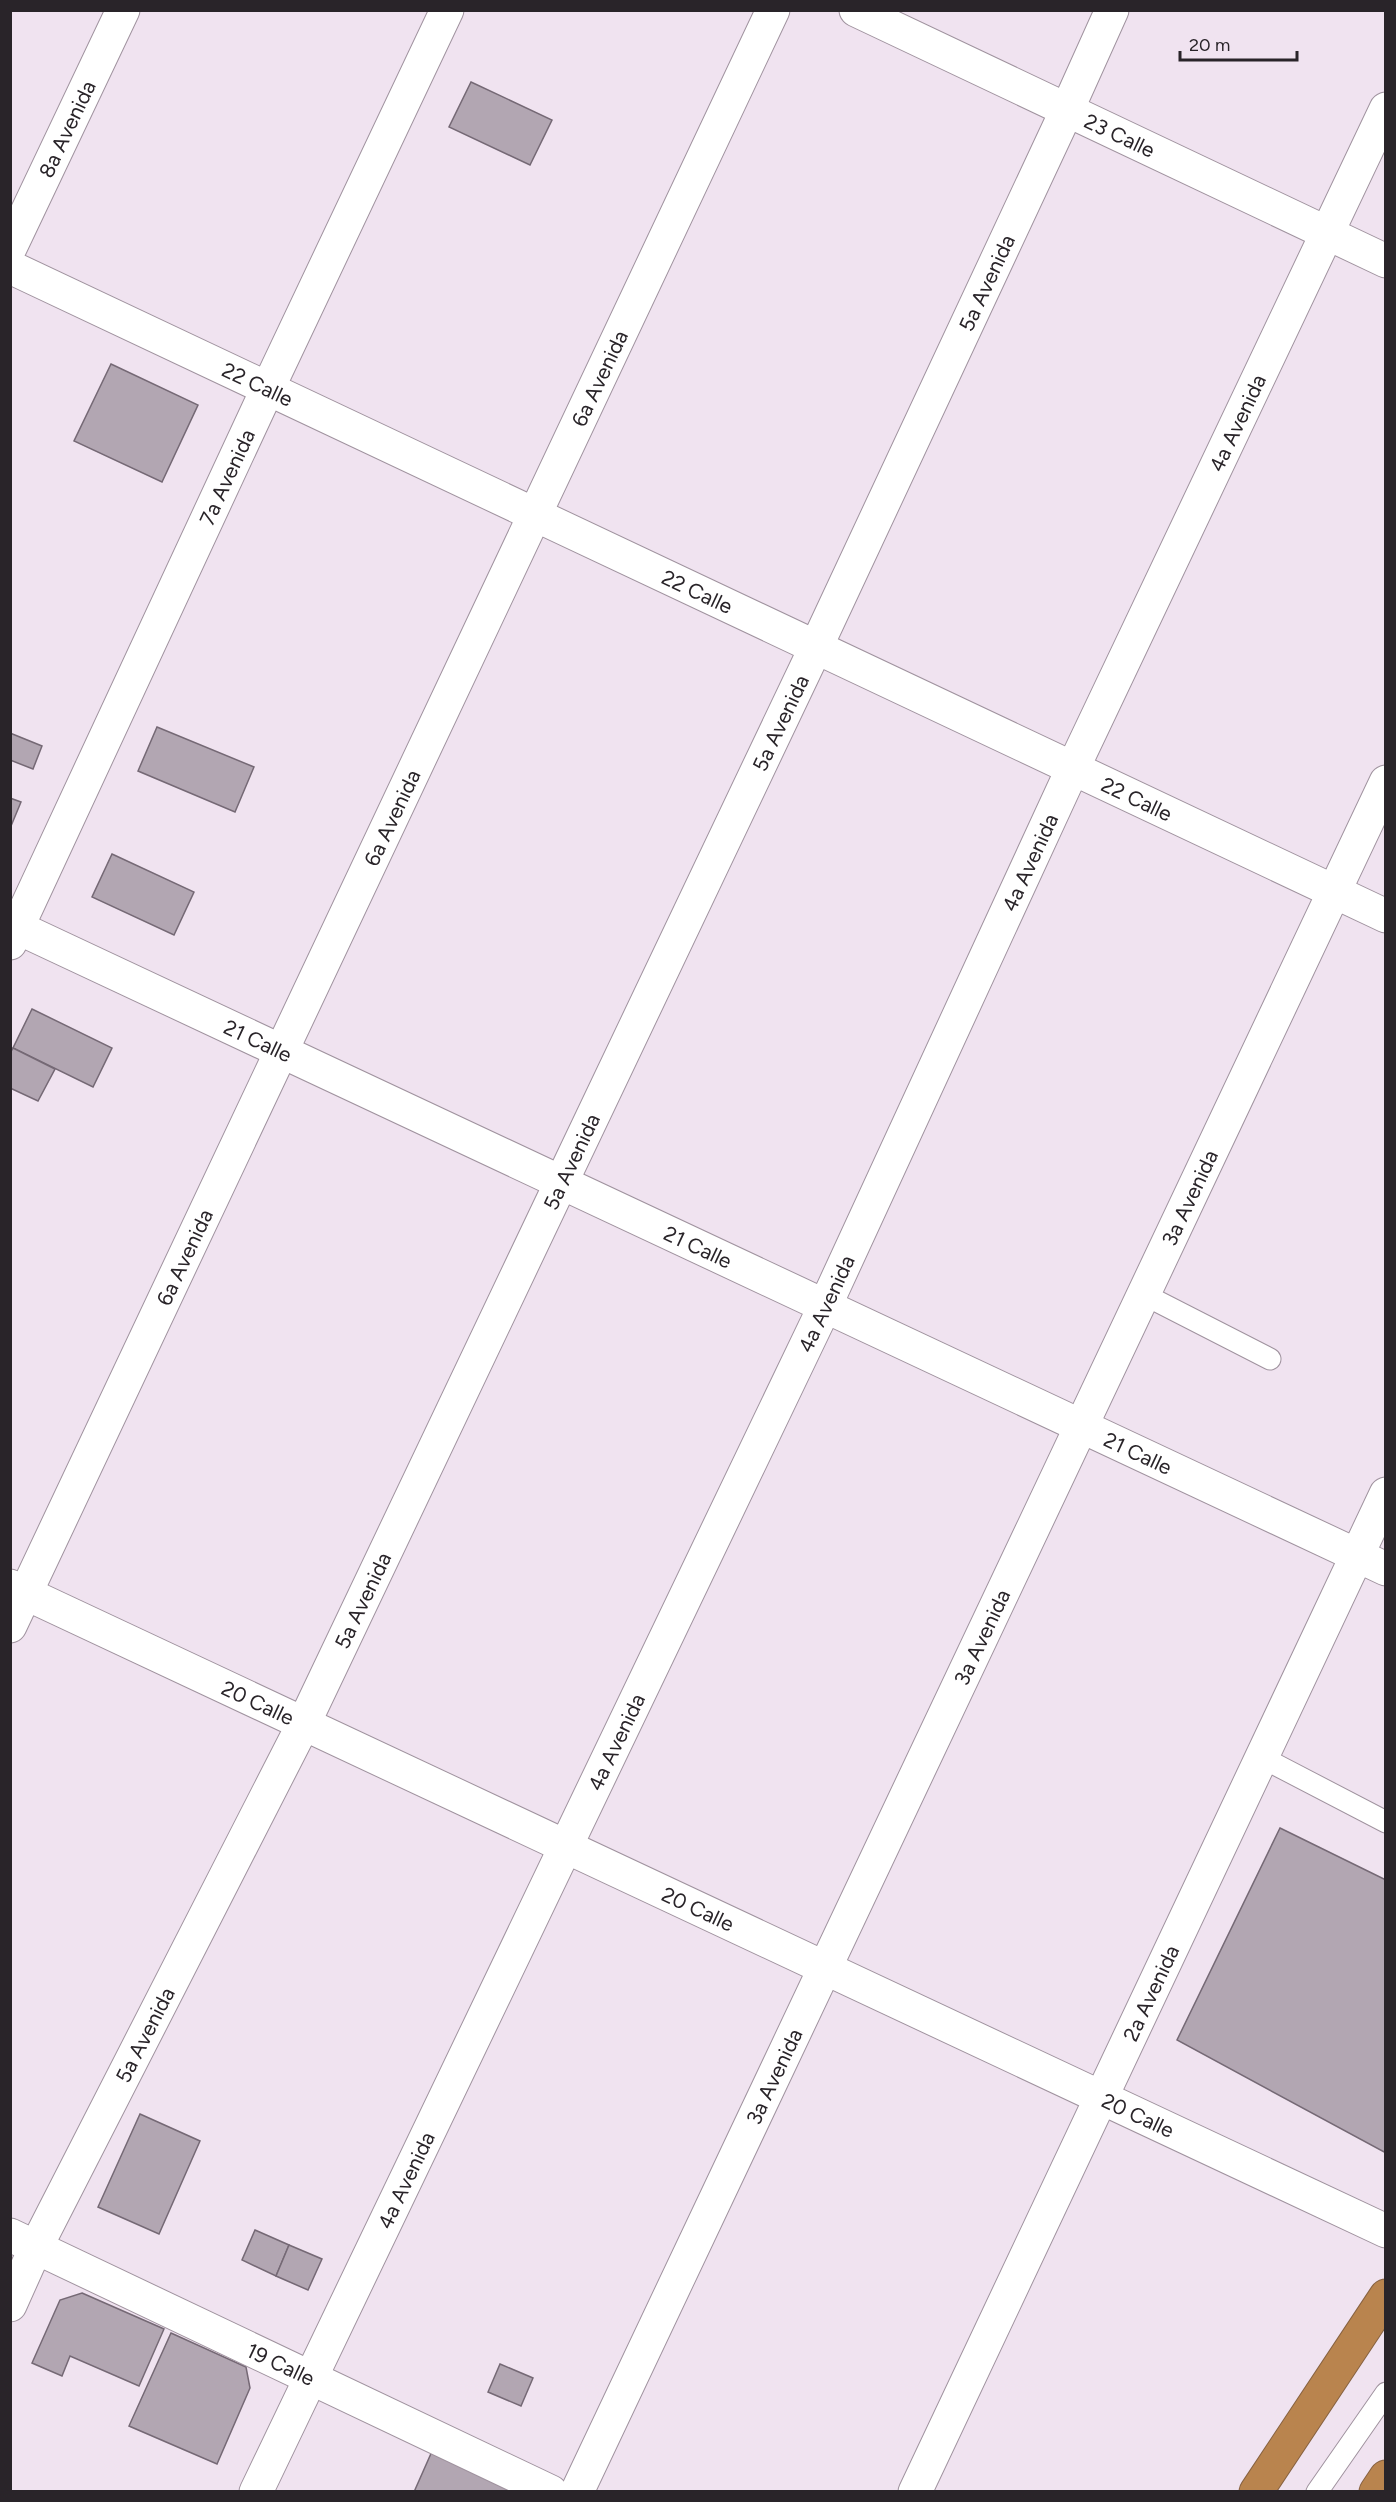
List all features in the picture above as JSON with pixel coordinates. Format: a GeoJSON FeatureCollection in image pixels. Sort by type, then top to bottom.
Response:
{"type":"FeatureCollection","features":[{"type":"Feature","properties":{"kind":"highway"},"geometry":{"type":"LineString","coordinates":[[1256,2492],[1386,2296]]}},
{"type":"Feature","properties":{"kind":"highway"},"geometry":{"type":"LineString","coordinates":[[1376,2492],[1386,2477]]}},
{"type":"Feature","properties":{"kind":"street","name":"8a Avenida"},"geometry":{"type":"LineString","coordinates":[[10,248],[123,10]]}},
{"type":"Feature","properties":{"kind":"street","name":"7a Avenida"},"geometry":{"type":"LineString","coordinates":[[13,932],[447,10]]}},
{"type":"Feature","properties":{"kind":"street","name":"6a Avenida"},"geometry":{"type":"LineString","coordinates":[[10,1626],[18,1589],[281,1051],[773,10]]}},
{"type":"Feature","properties":{"kind":"street","name":"23 Calle"},"geometry":{"type":"LineString","coordinates":[[856,10],[1386,261]]}},
{"type":"Feature","properties":{"kind":"street","name":"5a Avenida"},"geometry":{"type":"LineString","coordinates":[[10,2305],[23,2241],[304,1723],[816,647],[1112,10]]}},
{"type":"Feature","properties":{"kind":"street","name":"4a Avenida"},"geometry":{"type":"LineString","coordinates":[[256,2492],[825,1306],[1073,768],[1325,232],[1386,109]]}},
{"type":"Feature","properties":{"kind":"street","name":"22 Calle"},"geometry":{"type":"LineString","coordinates":[[10,267],[1386,916]]}},
{"type":"Feature","properties":{"kind":"street","name":"3a Avenida"},"geometry":{"type":"LineString","coordinates":[[577,2492],[1386,782]]}},
{"type":"Feature","properties":{"kind":"street","name":"21 Calle"},"geometry":{"type":"LineString","coordinates":[[13,932],[281,1051],[1386,1569]]}},
{"type":"Feature","properties":{"kind":"street","name":"2a Avenida"},"geometry":{"type":"LineString","coordinates":[[915,2492],[1386,1494]]}},
{"type":"Feature","properties":{"kind":"street","name":"20 Calle"},"geometry":{"type":"LineString","coordinates":[[18,1589],[1386,2231]]}},
{"type":"Feature","properties":{"kind":"street","name":"19 Calle"},"geometry":{"type":"LineString","coordinates":[[23,2241],[550,2492]]}},
{"type":"Feature","properties":{"kind":"lane"},"geometry":{"type":"LineString","coordinates":[[1143,1294],[1270,1359]]}},
{"type":"Feature","properties":{"kind":"lane"},"geometry":{"type":"LineString","coordinates":[[1261,1757],[1386,1822]]}},
{"type":"Feature","properties":{"kind":"lane"},"geometry":{"type":"LineString","coordinates":[[1317,2492],[1386,2393]]}},
{"type":"Feature","properties":{"kind":"building"},"geometry":{"type":"Polygon","coordinates":[[[471,82],[552,120],[530,165],[449,127],[471,82]]]}},
{"type":"Feature","properties":{"kind":"building"},"geometry":{"type":"Polygon","coordinates":[[[111,364],[198,405],[162,482],[74,441],[111,364]]]}},
{"type":"Feature","properties":{"kind":"building"},"geometry":{"type":"Polygon","coordinates":[[[157,727],[254,767],[235,812],[138,771],[157,727]]]}},
{"type":"Feature","properties":{"kind":"building"},"geometry":{"type":"Polygon","coordinates":[[[10,733],[42,746],[33,769],[10,760],[10,733]]]}},
{"type":"Feature","properties":{"kind":"building"},"geometry":{"type":"Polygon","coordinates":[[[10,798],[21,802],[11,826],[10,826],[10,798]]]}},
{"type":"Feature","properties":{"kind":"building"},"geometry":{"type":"Polygon","coordinates":[[[112,854],[194,892],[174,935],[92,897],[112,854]]]}},
{"type":"Feature","properties":{"kind":"building"},"geometry":{"type":"Polygon","coordinates":[[[32,1009],[112,1048],[93,1087],[13,1048],[32,1009]]]}},
{"type":"Feature","properties":{"kind":"building"},"geometry":{"type":"Polygon","coordinates":[[[13,1048],[55,1069],[38,1101],[10,1088],[10,1053],[13,1048]]]}},
{"type":"Feature","properties":{"kind":"building"},"geometry":{"type":"Polygon","coordinates":[[[1280,1828],[1386,1880],[1386,2153],[1177,2040],[1280,1828]]]}},
{"type":"Feature","properties":{"kind":"building"},"geometry":{"type":"Polygon","coordinates":[[[140,2114],[200,2141],[159,2234],[98,2207],[140,2114]]]}},
{"type":"Feature","properties":{"kind":"building"},"geometry":{"type":"Polygon","coordinates":[[[255,2230],[289,2245],[276,2276],[242,2260],[255,2230]]]}},
{"type":"Feature","properties":{"kind":"building"},"geometry":{"type":"Polygon","coordinates":[[[289,2245],[322,2259],[308,2290],[276,2276],[289,2245]]]}},
{"type":"Feature","properties":{"kind":"building"},"geometry":{"type":"Polygon","coordinates":[[[82,2293],[164,2329],[139,2386],[70,2356],[62,2376],[32,2363],[60,2300],[82,2293]]]}},
{"type":"Feature","properties":{"kind":"building"},"geometry":{"type":"Polygon","coordinates":[[[171,2333],[246,2367],[250,2388],[217,2464],[129,2426],[171,2333]]]}},
{"type":"Feature","properties":{"kind":"building"},"geometry":{"type":"Polygon","coordinates":[[[500,2364],[533,2378],[521,2406],[488,2392],[500,2364]]]}},
{"type":"Feature","properties":{"kind":"building"},"geometry":{"type":"Polygon","coordinates":[[[433,2449],[518,2492],[414,2492],[433,2449]]]}}]}
